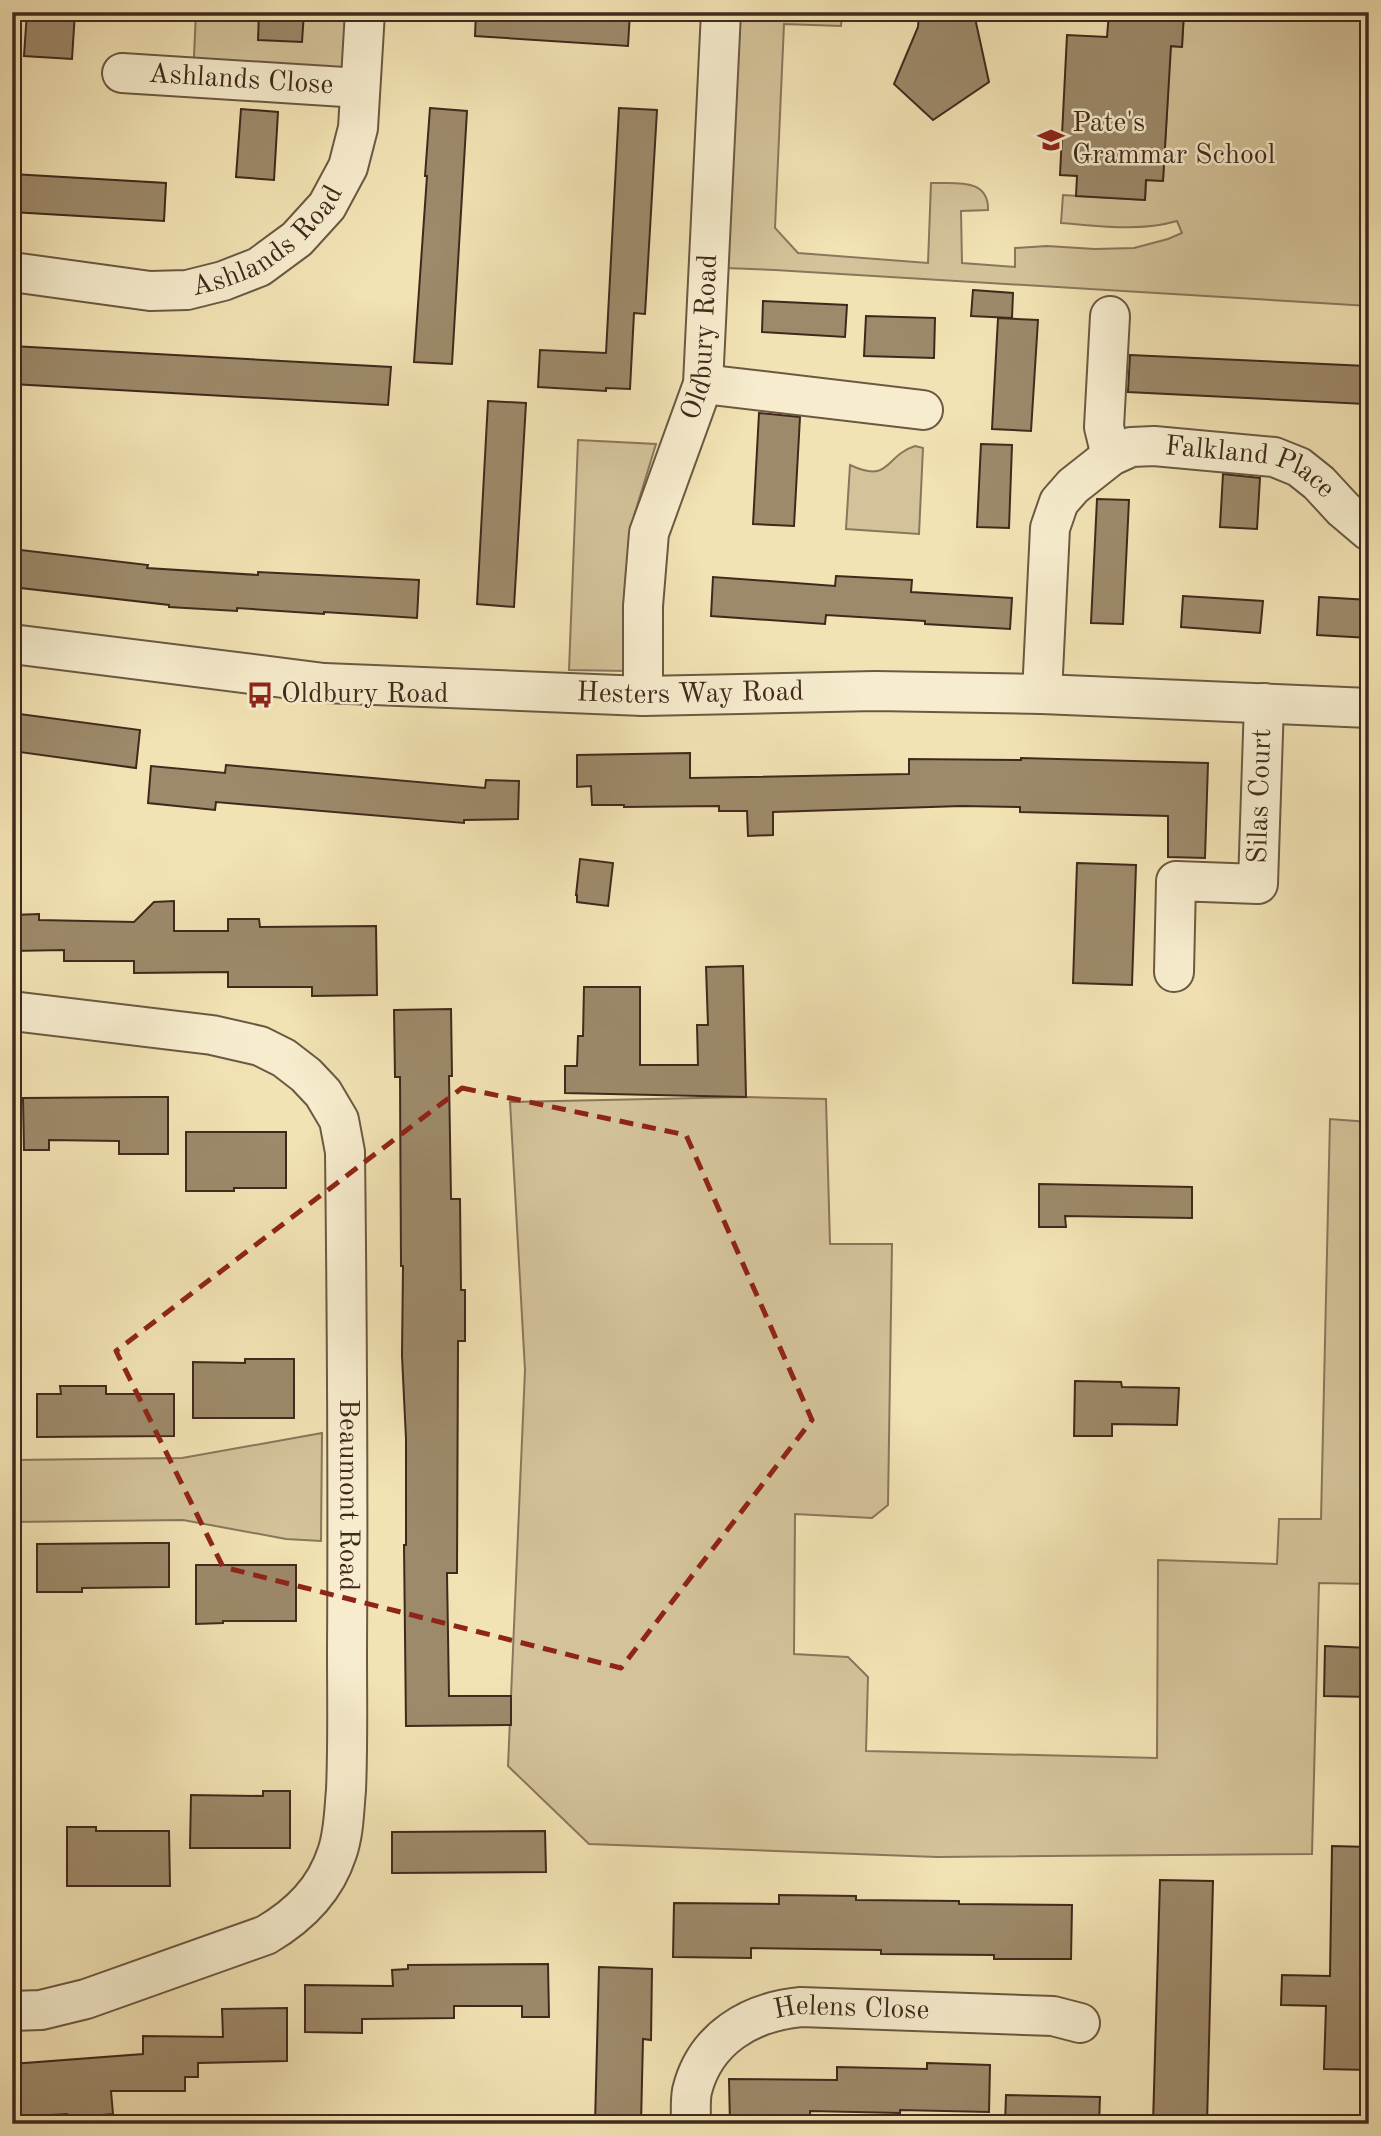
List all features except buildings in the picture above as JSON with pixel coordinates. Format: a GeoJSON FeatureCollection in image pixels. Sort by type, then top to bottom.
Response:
{"type":"FeatureCollection","features":[{"type":"Feature","properties":{"kind":"street","name":"Ashlands Road"},"geometry":{"type":"LineString","coordinates":[[12,272],[150,290],[187,290],[223,281],[259,267],[297,239],[327,206],[348,167],[358,128],[365,12]]}},
{"type":"Feature","properties":{"kind":"street","name":"Oldbury Road"},"geometry":{"type":"LineString","coordinates":[[643,696],[643,606],[649,533],[703,384],[721,12]]}},
{"type":"Feature","properties":{"kind":"street","name":"Ashlands Close"},"geometry":{"type":"LineString","coordinates":[[122,73],[360,88]]}},
{"type":"Feature","properties":{"kind":"street"},"geometry":{"type":"LineString","coordinates":[[1110,316],[1104,427],[1111,456]]}},
{"type":"Feature","properties":{"kind":"street"},"geometry":{"type":"LineString","coordinates":[[703,384],[923,410]]}},
{"type":"Feature","properties":{"kind":"street","name":"Falkland Place"},"geometry":{"type":"LineString","coordinates":[[1042,694],[1051,528],[1059,502],[1073,486],[1111,456],[1131,447],[1154,446],[1273,457],[1299,467],[1369,531]]}},
{"type":"Feature","properties":{"kind":"street","name":"Hesters Way Road"},"geometry":{"type":"LineString","coordinates":[[12,644],[324,683],[643,696],[876,691],[1042,694],[1369,708]]}},
{"type":"Feature","properties":{"kind":"street","name":"Silas Court"},"geometry":{"type":"LineString","coordinates":[[1174,972],[1176,881],[1258,884],[1264,703]]}},
{"type":"Feature","properties":{"kind":"street","name":"Beaumont Road"},"geometry":{"type":"LineString","coordinates":[[12,1011],[212,1035],[260,1046],[284,1058],[306,1075],[323,1093],[339,1120],[345,1152],[348,1754],[344,1825],[338,1851],[317,1894],[285,1924],[266,1935],[86,1999],[41,2010],[12,2011]]}},
{"type":"Feature","properties":{"kind":"street","name":"Helens Close"},"geometry":{"type":"LineString","coordinates":[[691,2124],[692,2093],[710,2052],[726,2035],[743,2024],[780,2009],[801,2007],[1053,2016],[1080,2023]]}},
{"type":"Feature","properties":{"kind":"highlighted area"},"geometry":{"type":"Polygon","coordinates":[[[462,1088],[686,1135],[812,1420],[621,1668],[223,1567],[116,1351],[462,1088]]]}},
{"type":"Feature","properties":{"kind":"shaded area"},"geometry":{"type":"Polygon","coordinates":[[[196,12],[365,12],[360,88],[193,78],[196,12]]]}},
{"type":"Feature","properties":{"kind":"shaded area"},"geometry":{"type":"Polygon","coordinates":[[[740,12],[842,12],[841,26],[784,24],[775,228],[798,253],[928,263],[931,183],[959,183],[976,187],[983,192],[988,210],[961,211],[962,263],[1015,267],[1015,248],[1134,248],[1182,233],[1177,221],[1134,227],[1061,223],[1063,195],[1145,200],[1146,180],[1163,181],[1169,74],[1162,46],[1182,47],[1184,12],[1369,12],[1369,306],[726,268],[740,12]]]}},
{"type":"Feature","properties":{"kind":"shaded area"},"geometry":{"type":"Polygon","coordinates":[[[578,440],[656,444],[634,516],[628,572],[627,671],[569,670],[578,440]]]}},
{"type":"Feature","properties":{"kind":"shaded area"},"geometry":{"type":"Polygon","coordinates":[[[915,446],[923,448],[919,534],[846,529],[850,465],[863,470],[880,470],[905,450],[915,446]]]}},
{"type":"Feature","properties":{"kind":"shaded area"},"geometry":{"type":"Polygon","coordinates":[[[746,1097],[826,1099],[830,1244],[892,1244],[888,1505],[872,1518],[795,1514],[794,1654],[848,1657],[868,1677],[866,1751],[1157,1758],[1158,1560],[1277,1564],[1279,1519],[1321,1519],[1330,1119],[1369,1122],[1369,1584],[1319,1583],[1312,1854],[937,1857],[589,1844],[508,1766],[525,1370],[510,1102],[746,1097]]]}},
{"type":"Feature","properties":{"kind":"shaded area"},"geometry":{"type":"Polygon","coordinates":[[[322,1433],[321,1541],[286,1539],[183,1520],[12,1522],[12,1460],[182,1458],[322,1433]]]}},
{"type":"Feature","properties":{"kind":"place","name":"Pate's Grammar School"},"geometry":{"type":"Point","coordinates":[1051,140]}},
{"type":"Feature","properties":{"kind":"place","name":"Oldbury Road"},"geometry":{"type":"Point","coordinates":[260,695]}}]}
